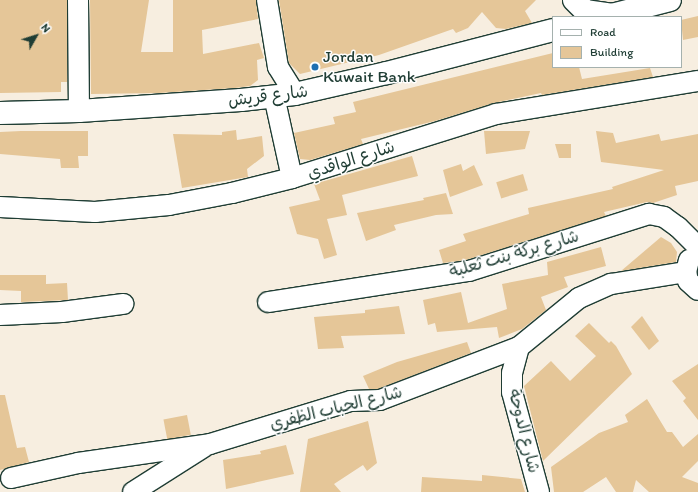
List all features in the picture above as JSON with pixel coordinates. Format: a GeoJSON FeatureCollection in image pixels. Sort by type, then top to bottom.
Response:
{"type":"FeatureCollection","features":[{"type":"Feature","properties":{"kind":"main road"},"geometry":{"type":"LineString","coordinates":[[574,0],[585,11],[608,16],[670,0]]}},
{"type":"Feature","properties":{"kind":"main road","name":"شارع قريش"},"geometry":{"type":"LineString","coordinates":[[0,113],[79,111],[296,94],[387,73],[552,30]]}},
{"type":"Feature","properties":{"kind":"street"},"geometry":{"type":"LineString","coordinates":[[78,0],[79,111]]}},
{"type":"Feature","properties":{"kind":"street"},"geometry":{"type":"LineString","coordinates":[[267,0],[278,67],[296,94]]}},
{"type":"Feature","properties":{"kind":"street","name":"شارع الواقدي"},"geometry":{"type":"LineString","coordinates":[[0,207],[95,212],[169,204],[232,194],[292,178],[496,114],[698,81]]}},
{"type":"Feature","properties":{"kind":"street"},"geometry":{"type":"LineString","coordinates":[[274,96],[292,178]]}},
{"type":"Feature","properties":{"kind":"street","name":"شارع بركة بنت ثعلبة"},"geometry":{"type":"LineString","coordinates":[[268,302],[469,271],[649,214],[664,217],[678,227],[698,247]]}},
{"type":"Feature","properties":{"kind":"street"},"geometry":{"type":"LineString","coordinates":[[698,252],[690,259],[686,272],[688,281],[698,290]]}},
{"type":"Feature","properties":{"kind":"street","name":"شارع الحباب الظفري"},"geometry":{"type":"LineString","coordinates":[[11,478],[78,463],[210,444],[351,401],[380,400],[519,347],[579,298],[611,284],[686,272]]}},
{"type":"Feature","properties":{"kind":"street"},"geometry":{"type":"LineString","coordinates":[[0,314],[62,312],[123,304]]}},
{"type":"Feature","properties":{"kind":"street","name":"شارع الدوحة"},"geometry":{"type":"LineString","coordinates":[[519,347],[512,373],[512,392],[539,492]]}},
{"type":"Feature","properties":{"kind":"street"},"geometry":{"type":"LineString","coordinates":[[133,492],[210,444]]}},
{"type":"Feature","properties":{"kind":"building"},"geometry":{"type":"Polygon","coordinates":[[[0,0],[67,0],[67,82],[61,82],[61,92],[0,93],[0,0]]]}},
{"type":"Feature","properties":{"kind":"building"},"geometry":{"type":"Polygon","coordinates":[[[90,0],[149,0],[141,52],[173,52],[173,0],[256,0],[258,19],[202,30],[203,54],[259,43],[264,58],[257,60],[258,80],[250,86],[235,88],[159,93],[91,94],[90,0]]]}},
{"type":"Feature","properties":{"kind":"building"},"geometry":{"type":"Polygon","coordinates":[[[279,0],[536,0],[525,11],[532,23],[506,29],[496,28],[482,12],[468,28],[456,33],[453,29],[379,55],[300,74],[289,63],[279,0]]]}},
{"type":"Feature","properties":{"kind":"building"},"geometry":{"type":"Polygon","coordinates":[[[698,16],[698,37],[683,40],[682,20],[698,16]]]}},
{"type":"Feature","properties":{"kind":"building"},"geometry":{"type":"Polygon","coordinates":[[[552,53],[552,68],[579,68],[582,79],[650,68],[653,77],[542,95],[541,93],[494,103],[435,121],[361,139],[363,144],[310,160],[300,159],[294,133],[335,124],[333,117],[356,112],[353,102],[552,53]]]}},
{"type":"Feature","properties":{"kind":"building"},"geometry":{"type":"Polygon","coordinates":[[[236,130],[237,140],[262,136],[264,156],[247,169],[248,177],[182,188],[173,134],[222,135],[222,132],[236,130]]]}},
{"type":"Feature","properties":{"kind":"building"},"geometry":{"type":"Polygon","coordinates":[[[88,131],[88,156],[78,156],[79,168],[61,168],[60,159],[0,154],[0,132],[88,131]]]}},
{"type":"Feature","properties":{"kind":"building"},"geometry":{"type":"Polygon","coordinates":[[[484,131],[530,131],[525,149],[486,154],[484,131]]]}},
{"type":"Feature","properties":{"kind":"building"},"geometry":{"type":"Polygon","coordinates":[[[596,131],[613,133],[616,143],[659,134],[661,141],[698,134],[698,181],[675,186],[677,195],[653,203],[647,202],[604,212],[606,216],[466,260],[443,263],[439,250],[466,241],[463,234],[529,214],[528,208],[613,189],[612,187],[664,170],[601,162],[596,131]]]}},
{"type":"Feature","properties":{"kind":"building"},"geometry":{"type":"Polygon","coordinates":[[[555,144],[571,144],[571,158],[559,158],[555,144]]]}},
{"type":"Feature","properties":{"kind":"building"},"geometry":{"type":"Polygon","coordinates":[[[412,156],[418,176],[342,195],[347,215],[327,219],[337,255],[324,259],[318,239],[297,234],[289,207],[320,200],[314,184],[412,156]]]}},
{"type":"Feature","properties":{"kind":"building"},"geometry":{"type":"Polygon","coordinates":[[[461,164],[463,171],[474,165],[483,185],[450,197],[443,170],[461,164]]]}},
{"type":"Feature","properties":{"kind":"building"},"geometry":{"type":"Polygon","coordinates":[[[523,174],[528,190],[501,198],[496,182],[523,174]]]}},
{"type":"Feature","properties":{"kind":"building"},"geometry":{"type":"Polygon","coordinates":[[[446,193],[453,214],[436,215],[394,225],[396,230],[366,241],[357,213],[424,200],[423,198],[446,193]]]}},
{"type":"Feature","properties":{"kind":"building"},"geometry":{"type":"Polygon","coordinates":[[[661,237],[671,243],[677,252],[676,262],[621,271],[661,237]]]}},
{"type":"Feature","properties":{"kind":"building"},"geometry":{"type":"Polygon","coordinates":[[[601,247],[606,266],[564,277],[568,287],[541,297],[546,310],[522,329],[499,338],[497,327],[437,332],[435,323],[428,325],[423,300],[461,292],[468,323],[507,309],[502,284],[548,275],[547,262],[601,247]]]}},
{"type":"Feature","properties":{"kind":"building"},"geometry":{"type":"Polygon","coordinates":[[[0,275],[46,275],[46,284],[67,283],[68,300],[21,302],[21,291],[0,290],[0,275]]]}},
{"type":"Feature","properties":{"kind":"building"},"geometry":{"type":"Polygon","coordinates":[[[399,306],[405,334],[341,336],[344,348],[318,349],[314,317],[365,313],[365,310],[399,306]]]}},
{"type":"Feature","properties":{"kind":"building"},"geometry":{"type":"Polygon","coordinates":[[[642,316],[659,341],[649,350],[631,327],[642,316]]]}},
{"type":"Feature","properties":{"kind":"building"},"geometry":{"type":"Polygon","coordinates":[[[589,323],[609,343],[611,341],[616,346],[632,374],[543,461],[524,386],[551,361],[570,381],[596,356],[575,336],[589,323]]]}},
{"type":"Feature","properties":{"kind":"building"},"geometry":{"type":"Polygon","coordinates":[[[467,342],[471,353],[378,389],[369,389],[363,376],[397,362],[467,342]]]}},
{"type":"Feature","properties":{"kind":"building"},"geometry":{"type":"Polygon","coordinates":[[[698,364],[698,420],[683,401],[686,398],[672,381],[698,364]]]}},
{"type":"Feature","properties":{"kind":"building"},"geometry":{"type":"Polygon","coordinates":[[[0,395],[5,395],[17,448],[25,447],[29,462],[0,470],[0,395]]]}},
{"type":"Feature","properties":{"kind":"building"},"geometry":{"type":"Polygon","coordinates":[[[647,399],[667,432],[672,432],[683,447],[698,434],[698,461],[682,477],[698,483],[698,492],[649,492],[636,480],[633,492],[616,492],[606,477],[583,492],[554,492],[551,467],[599,433],[628,422],[625,415],[647,399]]]}},
{"type":"Feature","properties":{"kind":"building"},"geometry":{"type":"Polygon","coordinates":[[[187,415],[191,435],[167,439],[163,420],[187,415]]]}},
{"type":"Feature","properties":{"kind":"building"},"geometry":{"type":"Polygon","coordinates":[[[368,421],[377,463],[367,471],[363,465],[334,484],[341,492],[300,492],[308,439],[368,421]]]}},
{"type":"Feature","properties":{"kind":"building"},"geometry":{"type":"Polygon","coordinates":[[[286,445],[294,474],[226,489],[223,460],[261,454],[260,451],[286,445]]]}},
{"type":"Feature","properties":{"kind":"building"},"geometry":{"type":"Polygon","coordinates":[[[482,475],[521,479],[525,492],[421,492],[422,477],[482,481],[482,475]]]}},
{"type":"Feature","properties":{"kind":"place","name":"Jordan Kuwait Bank"},"geometry":{"type":"Point","coordinates":[315,67]}}]}
